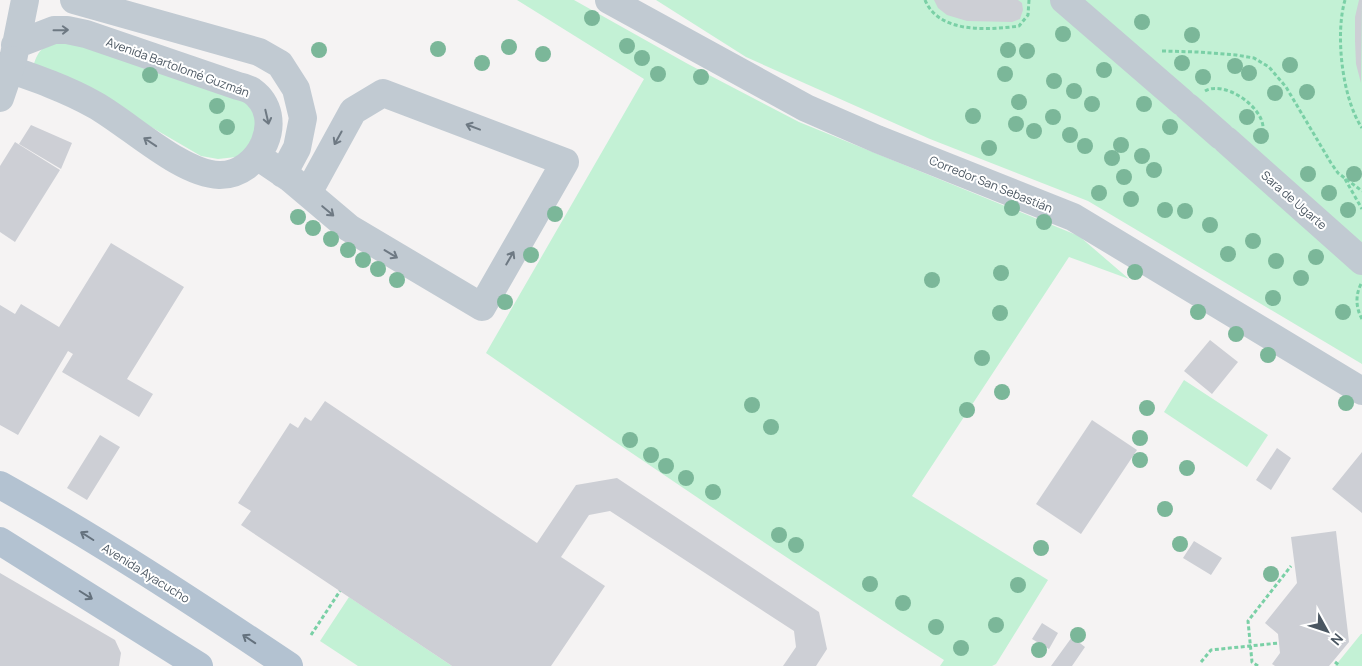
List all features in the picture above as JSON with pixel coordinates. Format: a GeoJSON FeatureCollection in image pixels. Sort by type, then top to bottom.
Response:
{"type":"FeatureCollection","features":[{"type":"Feature","properties":{"kind":"main road","name":"Avenida Ayacucho"},"geometry":{"type":"LineString","coordinates":[[0,485],[43,509],[177,592],[290,666]]}},
{"type":"Feature","properties":{"kind":"main road"},"geometry":{"type":"LineString","coordinates":[[0,541],[181,661]]}},
{"type":"Feature","properties":{"kind":"street"},"geometry":{"type":"LineString","coordinates":[[0,98],[25,0]]}},
{"type":"Feature","properties":{"kind":"street"},"geometry":{"type":"LineString","coordinates":[[74,0],[259,52],[280,64],[296,89],[303,118],[297,148],[283,174]]}},
{"type":"Feature","properties":{"kind":"street","name":"Corredor San Sebastián"},"geometry":{"type":"LineString","coordinates":[[609,0],[806,108],[877,139],[1073,217],[1362,391]]}},
{"type":"Feature","properties":{"kind":"street","name":"Sara de Ugarte"},"geometry":{"type":"LineString","coordinates":[[1064,0],[1224,138],[1362,261]]}},
{"type":"Feature","properties":{"kind":"street","name":"Avenida Bartolomé Guzmán"},"geometry":{"type":"LineString","coordinates":[[54,30],[67,30],[86,34],[252,91],[264,104],[270,122],[266,139],[252,162],[237,172],[219,175],[191,169],[94,105],[40,80],[9,57],[54,30]]}},
{"type":"Feature","properties":{"kind":"street"},"geometry":{"type":"LineString","coordinates":[[256,156],[308,193],[349,228],[482,308],[565,162],[382,92],[353,111],[308,193]]}},
{"type":"Feature","properties":{"kind":"path"},"geometry":{"type":"LineString","coordinates":[[925,0],[934,15],[947,23],[964,27],[1001,28],[1019,26],[1028,15],[1029,0]]}},
{"type":"Feature","properties":{"kind":"path"},"geometry":{"type":"LineString","coordinates":[[1345,0],[1340,44],[1344,81],[1355,117],[1362,128]]}},
{"type":"Feature","properties":{"kind":"path"},"geometry":{"type":"LineString","coordinates":[[1162,51],[1236,55],[1254,58],[1269,67],[1286,88],[1331,164],[1338,173],[1362,191]]}},
{"type":"Feature","properties":{"kind":"path"},"geometry":{"type":"LineString","coordinates":[[1344,177],[1362,209]]}},
{"type":"Feature","properties":{"kind":"path"},"geometry":{"type":"LineString","coordinates":[[1359,288],[1357,307],[1362,319]]}},
{"type":"Feature","properties":{"kind":"path"},"geometry":{"type":"LineString","coordinates":[[1258,666],[1252,662],[1248,621],[1291,566]]}},
{"type":"Feature","properties":{"kind":"path"},"geometry":{"type":"LineString","coordinates":[[311,635],[340,591]]}},
{"type":"Feature","properties":{"kind":"path"},"geometry":{"type":"LineString","coordinates":[[1201,662],[1211,650],[1279,643]]}},
{"type":"Feature","properties":{"kind":"path"},"geometry":{"type":"LineString","coordinates":[[1335,662],[1340,666]]}},
{"type":"Feature","properties":{"kind":"green space"},"geometry":{"type":"Polygon","coordinates":[[[517,0],[574,0],[688,64],[799,122],[1079,236],[1129,279],[1069,257],[912,496],[1048,580],[996,664],[992,666],[940,666],[944,660],[656,470],[486,353],[644,79],[517,0]]]}},
{"type":"Feature","properties":{"kind":"green space"},"geometry":{"type":"Polygon","coordinates":[[[656,0],[1362,0],[1362,364],[1088,201],[930,139],[746,57],[656,0]]]}},
{"type":"Feature","properties":{"kind":"green space"},"geometry":{"type":"Polygon","coordinates":[[[63,40],[234,93],[248,104],[255,116],[257,127],[247,149],[236,157],[218,159],[201,156],[103,99],[33,67],[43,48],[63,40]]]}},
{"type":"Feature","properties":{"kind":"green space"},"geometry":{"type":"Polygon","coordinates":[[[1184,380],[1268,435],[1247,467],[1164,412],[1184,380]]]}},
{"type":"Feature","properties":{"kind":"green space"},"geometry":{"type":"Polygon","coordinates":[[[349,597],[452,666],[358,666],[320,641],[349,597]]]}},
{"type":"Feature","properties":{"kind":"green space"},"geometry":{"type":"Polygon","coordinates":[[[1361,634],[1362,666],[1335,666],[1361,634]]]}},
{"type":"Feature","properties":{"kind":"building"},"geometry":{"type":"Polygon","coordinates":[[[934,0],[1018,0],[1022,3],[1023,10],[1020,19],[1012,22],[967,21],[947,15],[938,8],[934,0]]]}},
{"type":"Feature","properties":{"kind":"building"},"geometry":{"type":"Polygon","coordinates":[[[1359,0],[1362,0],[1361,83],[1356,64],[1355,41],[1355,17],[1359,0]]]}},
{"type":"Feature","properties":{"kind":"building"},"geometry":{"type":"Polygon","coordinates":[[[31,125],[72,143],[61,169],[19,144],[31,125]]]}},
{"type":"Feature","properties":{"kind":"building"},"geometry":{"type":"Polygon","coordinates":[[[15,142],[60,170],[15,242],[0,232],[0,166],[15,142]]]}},
{"type":"Feature","properties":{"kind":"building"},"geometry":{"type":"Polygon","coordinates":[[[111,243],[184,287],[127,379],[153,394],[139,417],[62,372],[73,354],[68,351],[18,435],[0,425],[0,305],[15,314],[21,304],[59,327],[111,243]]]}},
{"type":"Feature","properties":{"kind":"building"},"geometry":{"type":"Polygon","coordinates":[[[1210,340],[1238,362],[1212,394],[1184,371],[1210,340]]]}},
{"type":"Feature","properties":{"kind":"building"},"geometry":{"type":"Polygon","coordinates":[[[325,401],[537,543],[576,485],[617,478],[819,612],[827,649],[816,666],[783,666],[796,647],[794,631],[610,511],[589,515],[561,557],[605,586],[551,666],[452,666],[241,525],[251,511],[238,503],[290,423],[298,428],[305,417],[311,421],[325,401]]]}},
{"type":"Feature","properties":{"kind":"building"},"geometry":{"type":"Polygon","coordinates":[[[1092,420],[1137,450],[1081,534],[1036,504],[1092,420]]]}},
{"type":"Feature","properties":{"kind":"building"},"geometry":{"type":"Polygon","coordinates":[[[100,435],[120,447],[87,500],[67,488],[100,435]]]}},
{"type":"Feature","properties":{"kind":"building"},"geometry":{"type":"Polygon","coordinates":[[[1277,448],[1291,458],[1271,490],[1256,480],[1277,448]]]}},
{"type":"Feature","properties":{"kind":"building"},"geometry":{"type":"Polygon","coordinates":[[[1362,452],[1362,513],[1332,489],[1362,452]]]}},
{"type":"Feature","properties":{"kind":"building"},"geometry":{"type":"Polygon","coordinates":[[[1336,531],[1349,642],[1329,666],[1275,666],[1272,664],[1280,653],[1278,634],[1265,623],[1297,583],[1291,537],[1336,531]]]}},
{"type":"Feature","properties":{"kind":"building"},"geometry":{"type":"Polygon","coordinates":[[[1194,541],[1222,558],[1211,575],[1183,558],[1194,541]]]}},
{"type":"Feature","properties":{"kind":"building"},"geometry":{"type":"Polygon","coordinates":[[[0,573],[115,640],[121,653],[119,666],[0,666],[0,573]]]}},
{"type":"Feature","properties":{"kind":"building"},"geometry":{"type":"Polygon","coordinates":[[[1042,623],[1058,633],[1049,649],[1032,639],[1042,623]]]}},
{"type":"Feature","properties":{"kind":"building"},"geometry":{"type":"Polygon","coordinates":[[[1072,637],[1085,647],[1072,666],[1051,666],[1072,637]]]}}]}
